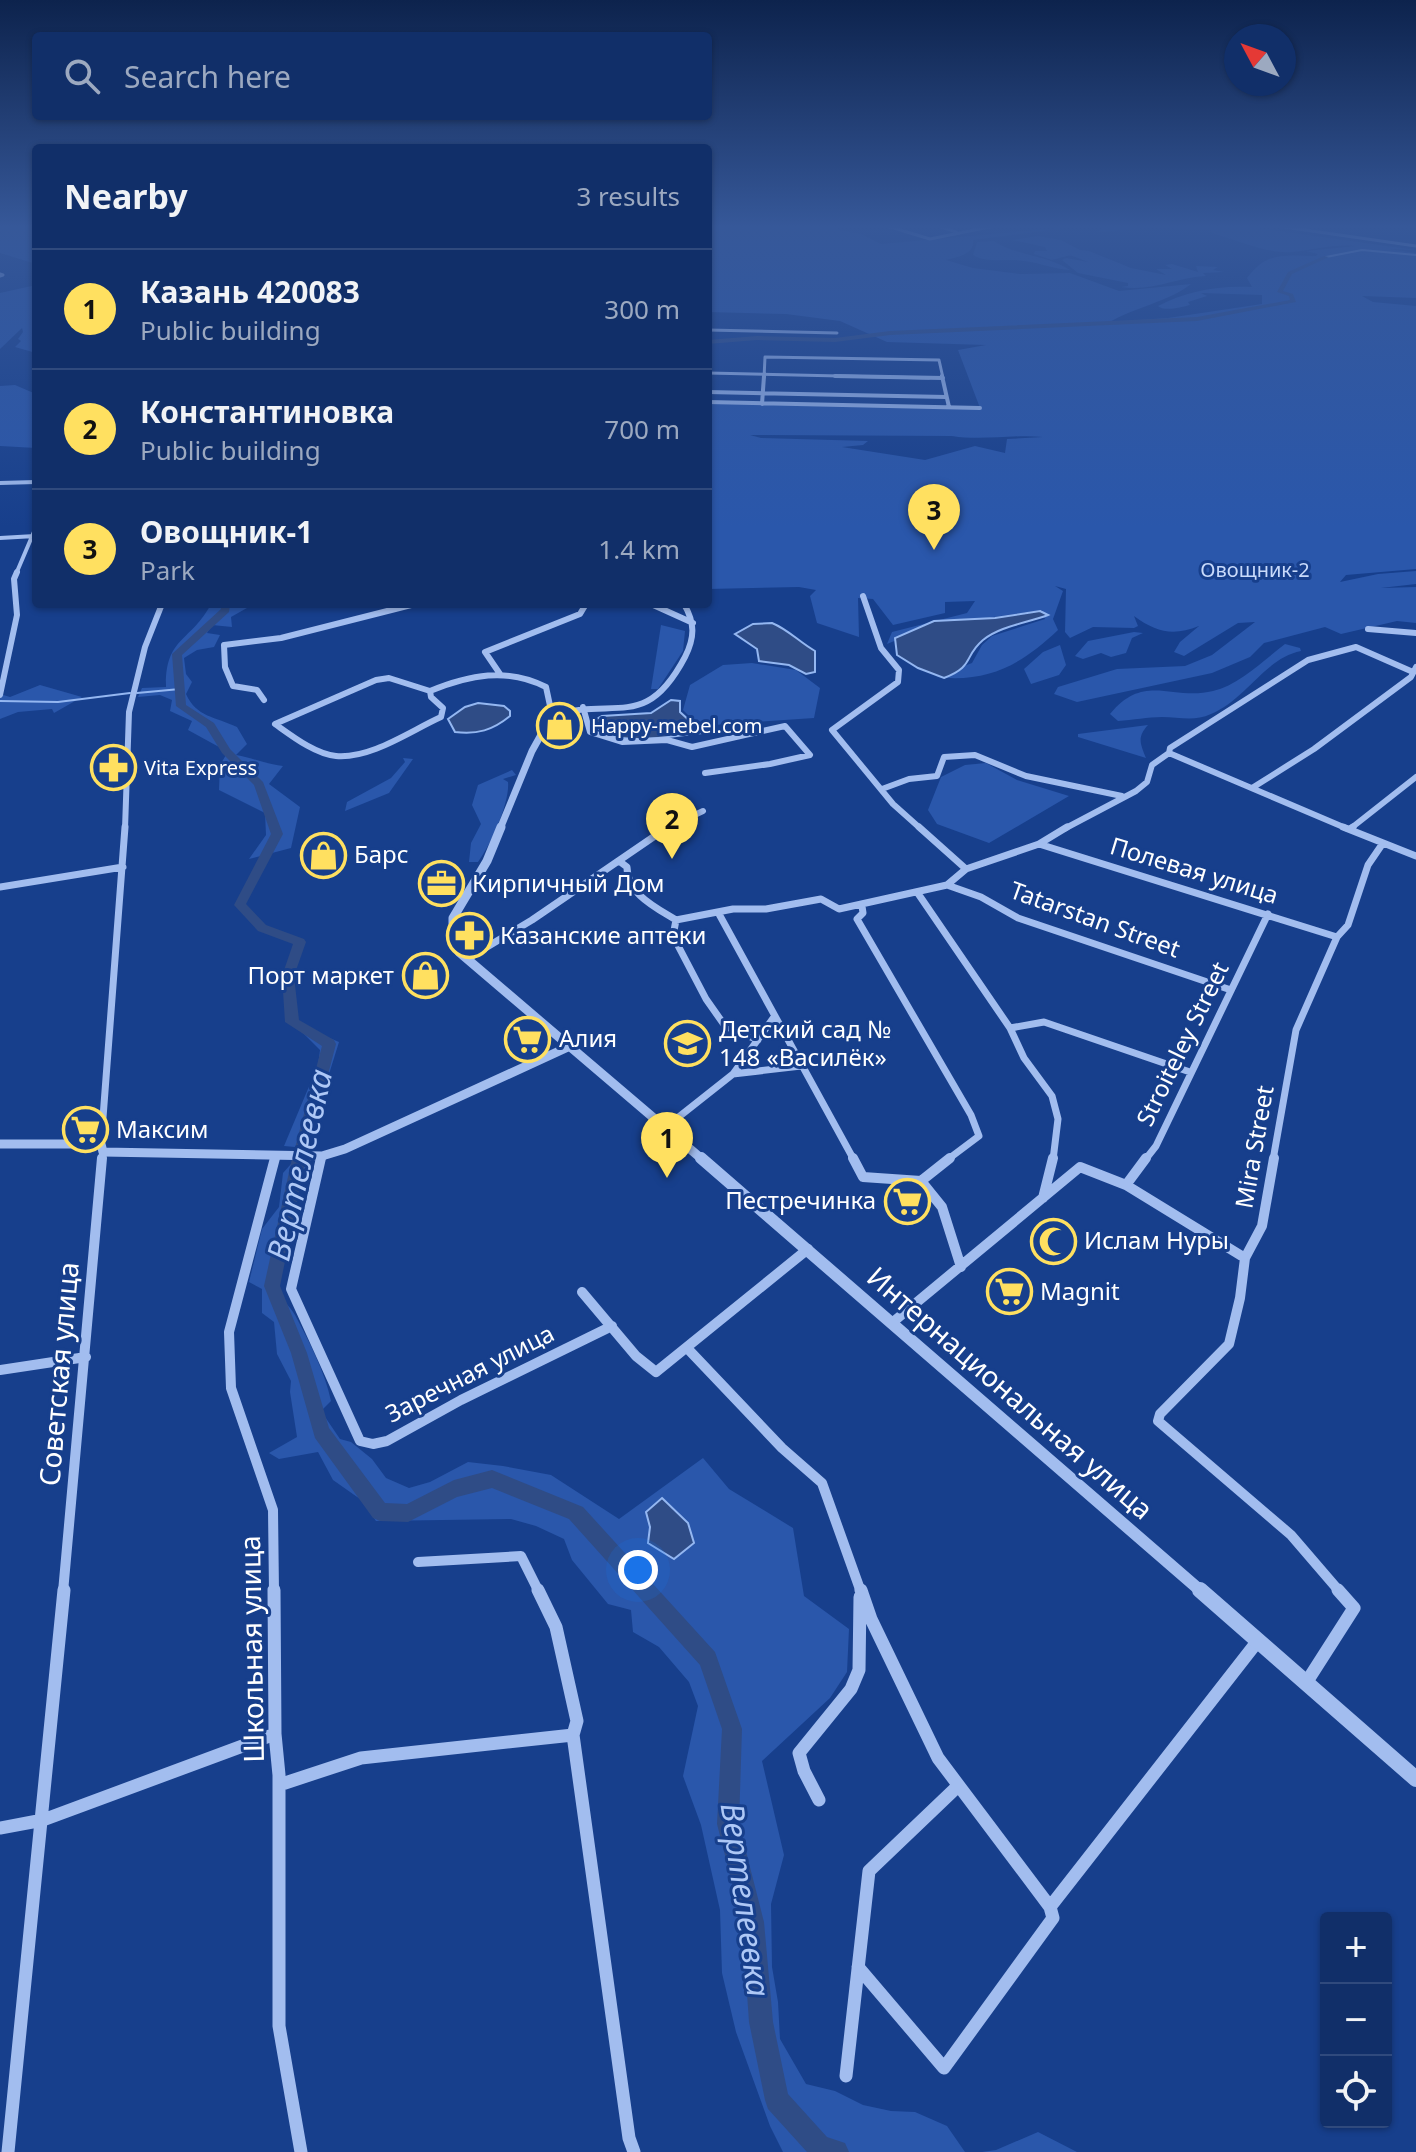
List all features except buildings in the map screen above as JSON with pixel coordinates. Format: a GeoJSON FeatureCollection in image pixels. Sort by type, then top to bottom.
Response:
{"type":"FeatureCollection","features":[{"type":"Feature","properties":{"kind":"street"},"geometry":{"type":"LineString","coordinates":[[712,330],[837,333]]}},
{"type":"Feature","properties":{"kind":"street"},"geometry":{"type":"LineString","coordinates":[[762,404],[765,357],[923,359],[939,360],[949,407]]}},
{"type":"Feature","properties":{"kind":"street"},"geometry":{"type":"LineString","coordinates":[[712,373],[943,378]]}},
{"type":"Feature","properties":{"kind":"street"},"geometry":{"type":"LineString","coordinates":[[712,392],[946,397]]}},
{"type":"Feature","properties":{"kind":"street"},"geometry":{"type":"LineString","coordinates":[[712,402],[980,408]]}},
{"type":"Feature","properties":{"kind":"street"},"geometry":{"type":"LineString","coordinates":[[0,483],[32,482]]}},
{"type":"Feature","properties":{"kind":"street"},"geometry":{"type":"LineString","coordinates":[[0,538],[32,536]]}},
{"type":"Feature","properties":{"kind":"street"},"geometry":{"type":"LineString","coordinates":[[0,695],[17,615],[14,579],[32,540]]}},
{"type":"Feature","properties":{"kind":"street"},"geometry":{"type":"LineString","coordinates":[[863,596],[881,648],[899,670],[898,682],[832,730],[893,804],[966,869]]}},
{"type":"Feature","properties":{"kind":"street","name":"Советская улица"},"geometry":{"type":"LineString","coordinates":[[8,2152],[43,1820],[86,1357],[123,867],[129,712],[145,647],[160,608]]}},
{"type":"Feature","properties":{"kind":"street"},"geometry":{"type":"LineString","coordinates":[[264,700],[257,690],[233,686],[225,667],[224,645],[281,638],[399,608]]}},
{"type":"Feature","properties":{"kind":"street"},"geometry":{"type":"LineString","coordinates":[[500,674],[485,652],[580,614],[584,608]]}},
{"type":"Feature","properties":{"kind":"street"},"geometry":{"type":"LineString","coordinates":[[660,608],[693,623]]}},
{"type":"Feature","properties":{"kind":"street"},"geometry":{"type":"LineString","coordinates":[[552,715],[583,707],[639,706],[655,698],[667,688],[695,634],[686,608]]}},
{"type":"Feature","properties":{"kind":"street"},"geometry":{"type":"LineString","coordinates":[[1368,629],[1416,633]]}},
{"type":"Feature","properties":{"kind":"street"},"geometry":{"type":"LineString","coordinates":[[619,861],[627,867],[627,878],[643,900],[676,920],[733,909],[766,909],[821,899],[839,909],[862,906],[947,885],[966,869],[1039,844],[1147,782],[1152,765],[1169,753],[1170,748],[1308,660],[1356,647],[1415,670]]}},
{"type":"Feature","properties":{"kind":"street"},"geometry":{"type":"LineString","coordinates":[[1252,788],[1314,749],[1415,670]]}},
{"type":"Feature","properties":{"kind":"street"},"geometry":{"type":"LineString","coordinates":[[430,691],[431,697],[443,708],[441,717],[353,755],[332,756],[275,724],[376,680],[396,679],[430,691],[458,679],[500,674],[534,679],[546,687],[552,715],[532,751],[487,861],[453,918],[453,942],[467,959],[523,927],[682,818],[703,811]]}},
{"type":"Feature","properties":{"kind":"street"},"geometry":{"type":"LineString","coordinates":[[583,707],[590,732],[604,738],[623,742],[683,740],[692,747],[785,726],[810,755],[751,769],[733,768],[705,773]]}},
{"type":"Feature","properties":{"kind":"street"},"geometry":{"type":"LineString","coordinates":[[1169,753],[1416,856]]}},
{"type":"Feature","properties":{"kind":"street"},"geometry":{"type":"LineString","coordinates":[[882,789],[909,779],[937,776],[944,757],[975,755],[1026,776],[1122,796]]}},
{"type":"Feature","properties":{"kind":"street"},"geometry":{"type":"LineString","coordinates":[[1350,829],[1416,777]]}},
{"type":"Feature","properties":{"kind":"street","name":"Mira Street"},"geometry":{"type":"LineString","coordinates":[[1306,1683],[1354,1608],[1291,1535],[1163,1429],[1158,1421],[1170,1402],[1229,1344],[1240,1298],[1245,1258],[1262,1226],[1296,1030],[1337,937],[1348,925],[1368,865],[1383,843]]}},
{"type":"Feature","properties":{"kind":"street","name":"Полевая улица"},"geometry":{"type":"LineString","coordinates":[[1039,844],[1337,937]]}},
{"type":"Feature","properties":{"kind":"street"},"geometry":{"type":"LineString","coordinates":[[0,887],[123,867]]}},
{"type":"Feature","properties":{"kind":"street","name":"Tatarstan Street"},"geometry":{"type":"LineString","coordinates":[[947,885],[981,897],[1018,918],[1231,990]]}},
{"type":"Feature","properties":{"kind":"street"},"geometry":{"type":"LineString","coordinates":[[917,892],[1010,1028],[1018,1054],[1053,1097],[1057,1110],[1055,1154],[1043,1198]]}},
{"type":"Feature","properties":{"kind":"street"},"geometry":{"type":"LineString","coordinates":[[719,914],[863,1177],[921,1181],[979,1136],[971,1115],[857,919],[863,913],[862,906]]}},
{"type":"Feature","properties":{"kind":"street","name":"Stroiteley Street"},"geometry":{"type":"LineString","coordinates":[[1126,1185],[1156,1146],[1268,914]]}},
{"type":"Feature","properties":{"kind":"street"},"geometry":{"type":"LineString","coordinates":[[676,920],[673,936],[706,999],[725,1026],[758,1040]]}},
{"type":"Feature","properties":{"kind":"street","name":"Интернациональная улица"},"geometry":{"type":"LineString","coordinates":[[467,959],[893,1322],[1416,1779]]}},
{"type":"Feature","properties":{"kind":"street"},"geometry":{"type":"LineString","coordinates":[[666,1127],[733,1074],[774,1017]]}},
{"type":"Feature","properties":{"kind":"street"},"geometry":{"type":"LineString","coordinates":[[1010,1028],[1044,1022],[1190,1072]]}},
{"type":"Feature","properties":{"kind":"street"},"geometry":{"type":"LineString","coordinates":[[0,1144],[322,1156],[345,1149],[568,1047]]}},
{"type":"Feature","properties":{"kind":"street"},"geometry":{"type":"LineString","coordinates":[[733,1074],[801,1066]]}},
{"type":"Feature","properties":{"kind":"street","name":"Школьная улица"},"geometry":{"type":"LineString","coordinates":[[276,1155],[229,1332],[231,1388],[273,1510],[275,1734],[279,1785],[279,2026],[301,2152]]}},
{"type":"Feature","properties":{"kind":"street","name":"Заречная улица"},"geometry":{"type":"LineString","coordinates":[[322,1156],[291,1289],[360,1441],[373,1444],[387,1441],[461,1400],[612,1326]]}},
{"type":"Feature","properties":{"kind":"street"},"geometry":{"type":"LineString","coordinates":[[893,1322],[1080,1167],[1126,1185],[1245,1258]]}},
{"type":"Feature","properties":{"kind":"street"},"geometry":{"type":"LineString","coordinates":[[921,1181],[942,1207],[961,1267]]}},
{"type":"Feature","properties":{"kind":"street"},"geometry":{"type":"LineString","coordinates":[[582,1292],[636,1356],[656,1372],[808,1249]]}},
{"type":"Feature","properties":{"kind":"street"},"geometry":{"type":"LineString","coordinates":[[687,1348],[782,1448],[822,1483],[871,1619],[938,1758],[1050,1907],[1053,1918],[944,2068],[858,1967]]}},
{"type":"Feature","properties":{"kind":"street"},"geometry":{"type":"LineString","coordinates":[[0,1370],[86,1357]]}},
{"type":"Feature","properties":{"kind":"street"},"geometry":{"type":"LineString","coordinates":[[418,1562],[521,1556],[556,1627],[577,1721],[573,1735],[629,2138],[634,2152]]}},
{"type":"Feature","properties":{"kind":"street"},"geometry":{"type":"LineString","coordinates":[[819,1800],[804,1771],[799,1753],[851,1689],[859,1670],[860,1589]]}},
{"type":"Feature","properties":{"kind":"street"},"geometry":{"type":"LineString","coordinates":[[1050,1907],[1257,1642]]}},
{"type":"Feature","properties":{"kind":"street"},"geometry":{"type":"LineString","coordinates":[[0,1828],[43,1820],[275,1734]]}},
{"type":"Feature","properties":{"kind":"street"},"geometry":{"type":"LineString","coordinates":[[279,1785],[361,1758],[573,1735]]}},
{"type":"Feature","properties":{"kind":"street"},"geometry":{"type":"LineString","coordinates":[[846,2076],[869,1871],[958,1786]]}},
{"type":"Feature","properties":{"kind":"green space"},"geometry":{"type":"Polygon","coordinates":[[[0,326],[32,326],[32,352],[15,347],[21,341],[18,339],[22,328],[0,349],[0,326]]]}},
{"type":"Feature","properties":{"kind":"green space","name":"Овощник-2"},"geometry":{"type":"Polygon","coordinates":[[[852,326],[1416,326],[1416,569],[1346,575],[1340,582],[1378,574],[1416,571],[1416,584],[1381,588],[1416,587],[1416,623],[1397,621],[1341,634],[1325,627],[1264,643],[1250,657],[1212,673],[1077,702],[1054,694],[1058,687],[1117,669],[1185,666],[1212,655],[1255,622],[1238,623],[1184,656],[1174,652],[1180,642],[1199,626],[1166,631],[1134,616],[1138,626],[1134,628],[1093,627],[1070,638],[1065,632],[1066,589],[1055,586],[1063,591],[1053,619],[1058,630],[1031,653],[988,674],[936,677],[972,663],[982,645],[992,636],[1045,619],[1042,610],[931,626],[887,644],[892,632],[967,613],[975,601],[945,602],[945,613],[893,625],[873,599],[858,598],[859,637],[817,623],[810,596],[816,590],[799,587],[712,589],[712,403],[980,408],[958,350],[986,345],[887,342],[852,326]],[[750,435],[761,438],[868,441],[863,445],[842,447],[925,460],[975,446],[1005,453],[1007,439],[1043,437],[750,435]]]}},
{"type":"Feature","properties":{"kind":"green space"},"geometry":{"type":"Polygon","coordinates":[[[15,385],[32,392],[32,448],[0,446],[0,386],[15,385]]]}},
{"type":"Feature","properties":{"kind":"green space"},"geometry":{"type":"Polygon","coordinates":[[[208,608],[247,608],[231,617],[232,627],[212,625],[207,633],[220,635],[214,647],[197,650],[184,658],[186,674],[192,682],[186,694],[201,712],[237,727],[247,744],[236,755],[283,766],[269,784],[300,807],[291,848],[249,859],[266,835],[265,813],[219,790],[220,765],[226,755],[219,747],[188,730],[192,721],[170,711],[172,700],[160,695],[138,697],[142,688],[166,687],[170,658],[208,608]]]}},
{"type":"Feature","properties":{"kind":"green space"},"geometry":{"type":"Polygon","coordinates":[[[661,625],[685,631],[683,651],[658,689],[651,689],[661,625]]]}},
{"type":"Feature","properties":{"kind":"green space"},"geometry":{"type":"Polygon","coordinates":[[[1143,633],[1132,638],[1126,653],[1111,657],[1101,653],[1083,659],[1075,656],[1088,641],[1143,633]]]}},
{"type":"Feature","properties":{"kind":"green space"},"geometry":{"type":"Polygon","coordinates":[[[1285,644],[1301,651],[1277,662],[1235,699],[1211,714],[1193,718],[1157,717],[1118,721],[1110,714],[1123,701],[1147,691],[1198,693],[1223,688],[1285,644]]]}},
{"type":"Feature","properties":{"kind":"green space"},"geometry":{"type":"Polygon","coordinates":[[[1060,645],[1066,665],[1059,675],[1031,684],[1024,669],[1043,652],[1060,645]]]}},
{"type":"Feature","properties":{"kind":"green space"},"geometry":{"type":"Polygon","coordinates":[[[752,663],[796,670],[820,688],[814,718],[699,726],[683,710],[690,685],[723,665],[752,663]]]}},
{"type":"Feature","properties":{"kind":"green space"},"geometry":{"type":"Polygon","coordinates":[[[40,685],[82,697],[54,713],[52,709],[18,712],[0,719],[0,694],[10,697],[40,685]]]}},
{"type":"Feature","properties":{"kind":"green space"},"geometry":{"type":"Polygon","coordinates":[[[1148,725],[1141,740],[1146,758],[1078,737],[1078,734],[1148,725]]]}},
{"type":"Feature","properties":{"kind":"green space"},"geometry":{"type":"Polygon","coordinates":[[[403,758],[413,759],[389,793],[345,811],[347,802],[391,778],[405,762],[403,758]]]}},
{"type":"Feature","properties":{"kind":"green space"},"geometry":{"type":"Polygon","coordinates":[[[986,763],[1017,780],[1069,796],[989,843],[937,824],[928,810],[941,777],[965,765],[986,763]]]}},
{"type":"Feature","properties":{"kind":"green space"},"geometry":{"type":"Polygon","coordinates":[[[512,770],[516,775],[503,779],[508,782],[508,790],[494,834],[478,862],[469,862],[471,843],[481,824],[472,805],[478,785],[512,770]]]}},
{"type":"Feature","properties":{"kind":"green space"},"geometry":{"type":"Polygon","coordinates":[[[292,1022],[339,1042],[306,1148],[284,1146],[318,1065],[320,1050],[292,1022]]]}},
{"type":"Feature","properties":{"kind":"green space"},"geometry":{"type":"Polygon","coordinates":[[[309,1163],[284,1248],[278,1289],[300,1325],[325,1379],[331,1401],[321,1411],[340,1439],[351,1442],[372,1459],[386,1478],[409,1488],[430,1482],[468,1462],[503,1466],[551,1475],[619,1519],[703,1458],[729,1489],[793,1528],[804,1596],[849,1629],[847,1672],[830,1698],[762,1761],[784,1855],[771,1904],[772,1967],[780,2039],[806,2084],[835,2091],[863,2105],[915,2112],[947,2126],[965,2152],[783,2152],[770,2126],[736,2032],[722,1973],[720,1910],[701,1825],[683,1776],[698,1706],[689,1682],[659,1647],[633,1632],[631,1610],[608,1604],[572,1560],[564,1539],[511,1519],[376,1521],[360,1499],[333,1480],[318,1452],[279,1459],[269,1453],[297,1437],[291,1381],[277,1354],[274,1322],[262,1313],[262,1289],[249,1282],[262,1229],[279,1207],[283,1173],[291,1164],[309,1163]]]}},
{"type":"Feature","properties":{"kind":"green space"},"geometry":{"type":"Polygon","coordinates":[[[1038,2132],[1077,2152],[982,2152],[996,2150],[1038,2132]]]}},
{"type":"Feature","properties":{"kind":"shaded area"},"geometry":{"type":"Polygon","coordinates":[[[1040,611],[1048,615],[990,635],[977,646],[965,665],[944,678],[918,668],[897,655],[895,638],[934,621],[995,618],[1040,611]]]}},
{"type":"Feature","properties":{"kind":"shaded area"},"geometry":{"type":"Polygon","coordinates":[[[772,623],[815,651],[815,672],[806,674],[789,665],[759,661],[757,649],[735,634],[753,624],[772,623]]]}},
{"type":"Feature","properties":{"kind":"shaded area"},"geometry":{"type":"Polygon","coordinates":[[[671,700],[680,701],[680,712],[703,733],[627,739],[612,736],[593,721],[602,716],[651,713],[671,700]]]}},
{"type":"Feature","properties":{"kind":"shaded area"},"geometry":{"type":"Polygon","coordinates":[[[478,703],[504,706],[510,711],[510,716],[484,730],[455,732],[448,719],[465,707],[478,703]]]}},
{"type":"Feature","properties":{"kind":"shaded area"},"geometry":{"type":"Polygon","coordinates":[[[662,1498],[688,1523],[694,1543],[674,1559],[648,1543],[650,1527],[646,1512],[662,1498]]]}},
{"type":"Feature","properties":{"kind":"waterway","name":"Вертелеевка"},"geometry":{"type":"LineString","coordinates":[[712,342],[757,338],[835,340],[890,333],[1034,326]]}},
{"type":"Feature","properties":{"kind":"waterway","name":"Вертелеевка"},"geometry":{"type":"LineString","coordinates":[[226,608],[177,654],[181,706],[210,725],[226,751],[259,784],[277,834],[240,905],[262,928],[300,942],[288,976],[292,1022],[329,1044],[298,1163],[272,1286],[299,1353],[321,1432],[380,1512],[408,1513],[454,1489],[492,1479],[576,1513],[708,1659],[732,1729],[728,1824],[753,1922],[761,2022],[777,2100],[819,2147],[836,2152]]}},
{"type":"Feature","properties":{"kind":"waterway"},"geometry":{"type":"LineString","coordinates":[[137,693],[180,689]]}},
{"type":"Feature","properties":{"kind":"waterway"},"geometry":{"type":"LineString","coordinates":[[0,701],[58,702],[130,693]]}},
{"type":"Feature","properties":{"kind":"place","name":"Овощник-1"},"geometry":{"type":"Point","coordinates":[934,550]}},
{"type":"Feature","properties":{"kind":"place","name":"Happy-mebel.com"},"geometry":{"type":"Point","coordinates":[560,726]}},
{"type":"Feature","properties":{"kind":"place","name":"Vita Express"},"geometry":{"type":"Point","coordinates":[113,768]}},
{"type":"Feature","properties":{"kind":"place","name":"Барс"},"geometry":{"type":"Point","coordinates":[323,855]}},
{"type":"Feature","properties":{"kind":"place","name":"Константиновка"},"geometry":{"type":"Point","coordinates":[672,859]}},
{"type":"Feature","properties":{"kind":"place","name":"Кирпичный Дом"},"geometry":{"type":"Point","coordinates":[441,884]}},
{"type":"Feature","properties":{"kind":"place","name":"Казанские аптеки"},"geometry":{"type":"Point","coordinates":[469,936]}},
{"type":"Feature","properties":{"kind":"place","name":"Порт маркет"},"geometry":{"type":"Point","coordinates":[425,976]}},
{"type":"Feature","properties":{"kind":"place","name":"Алия"},"geometry":{"type":"Point","coordinates":[528,1039]}},
{"type":"Feature","properties":{"kind":"place","name":"Детский сад № 148 «Василёк»"},"geometry":{"type":"Point","coordinates":[688,1044]}},
{"type":"Feature","properties":{"kind":"place","name":"Максим"},"geometry":{"type":"Point","coordinates":[85,1130]}},
{"type":"Feature","properties":{"kind":"place","name":"Казань 420083"},"geometry":{"type":"Point","coordinates":[667,1178]}},
{"type":"Feature","properties":{"kind":"place","name":"Пестречинка"},"geometry":{"type":"Point","coordinates":[907,1201]}},
{"type":"Feature","properties":{"kind":"place","name":"Ислам Нуры"},"geometry":{"type":"Point","coordinates":[1053,1241]}},
{"type":"Feature","properties":{"kind":"place","name":"Magnit"},"geometry":{"type":"Point","coordinates":[1009,1292]}}]}
